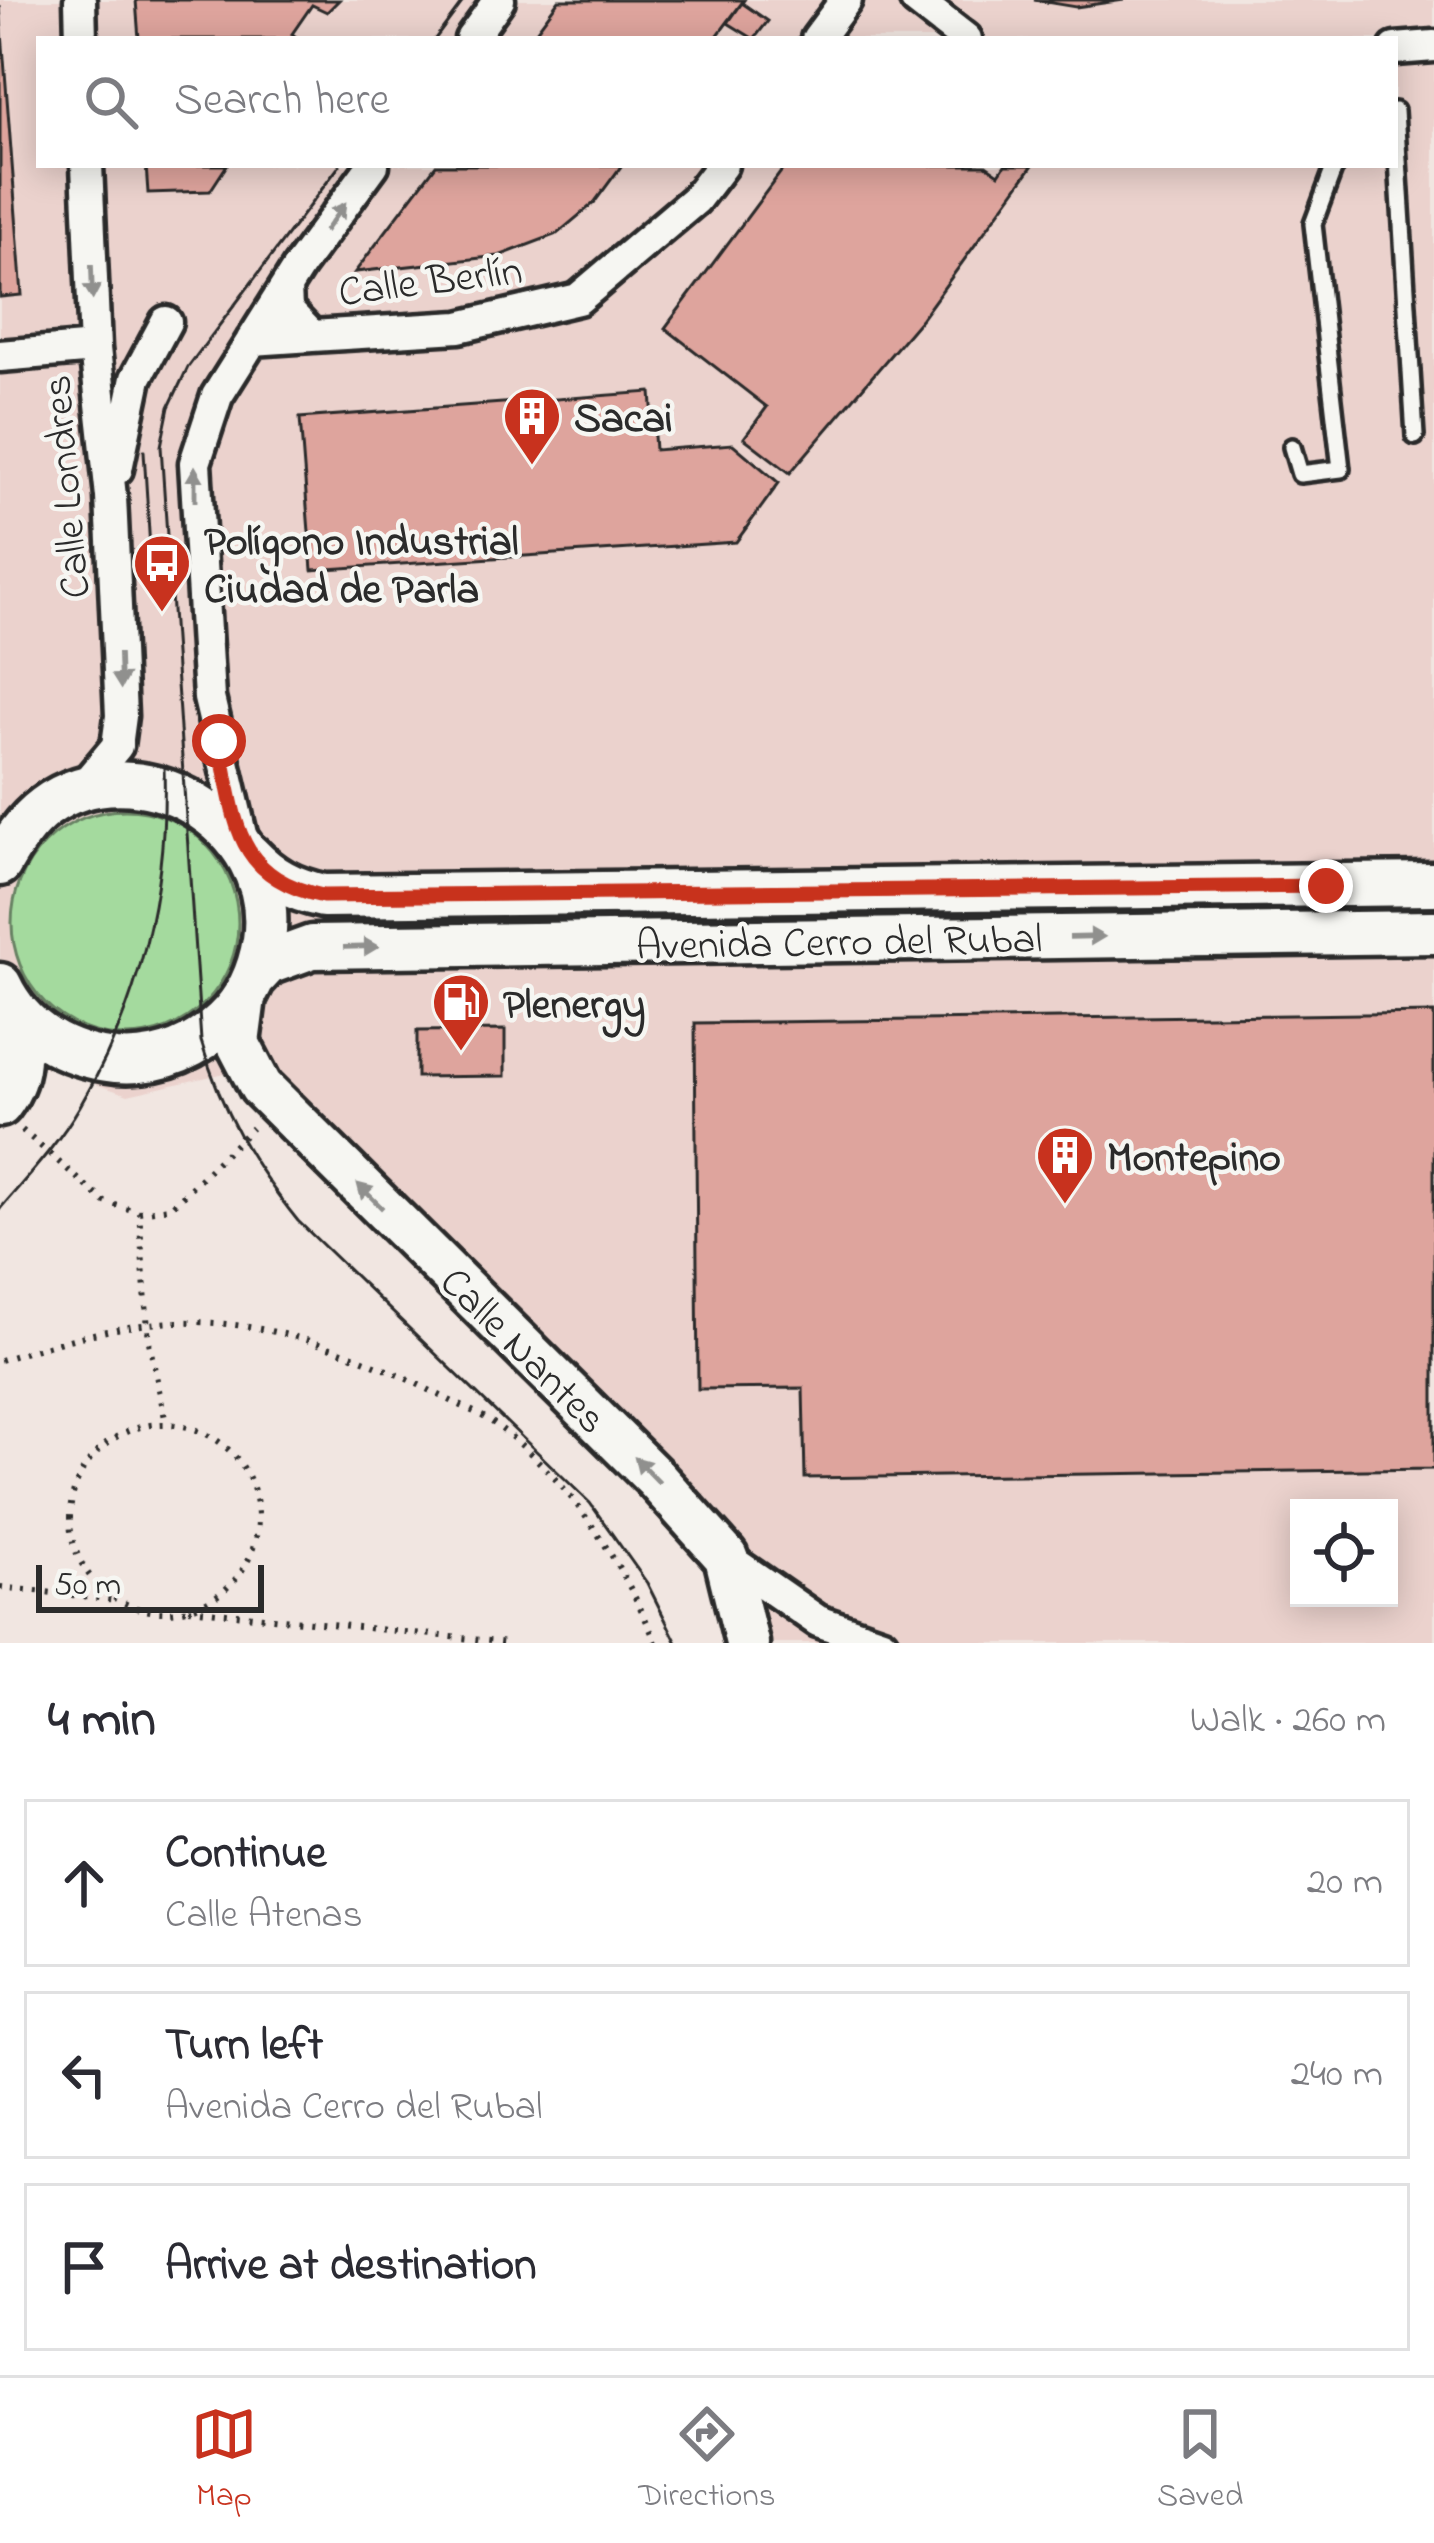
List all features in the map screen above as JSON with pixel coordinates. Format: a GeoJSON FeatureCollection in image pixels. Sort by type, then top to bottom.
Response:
{"type":"FeatureCollection","features":[{"type":"Feature","properties":{"kind":"street"},"geometry":{"type":"LineString","coordinates":[[80,0],[81,36]]}},
{"type":"Feature","properties":{"kind":"street"},"geometry":{"type":"LineString","coordinates":[[473,36],[500,0]]}},
{"type":"Feature","properties":{"kind":"street"},"geometry":{"type":"LineString","coordinates":[[819,36],[846,0]]}},
{"type":"Feature","properties":{"kind":"street"},"geometry":{"type":"LineString","coordinates":[[916,0],[962,36]]}},
{"type":"Feature","properties":{"kind":"street"},"geometry":{"type":"LineString","coordinates":[[1398,49],[1434,46]]}},
{"type":"Feature","properties":{"kind":"street","name":"Calle Londres"},"geometry":{"type":"LineString","coordinates":[[82,788],[107,760],[120,734],[111,496],[94,348],[87,168]]}},
{"type":"Feature","properties":{"kind":"street"},"geometry":{"type":"LineString","coordinates":[[247,852],[209,698],[194,492],[200,438],[217,396],[286,286],[371,168]]}},
{"type":"Feature","properties":{"kind":"street","name":"Calle Berlín"},"geometry":{"type":"LineString","coordinates":[[252,340],[459,327],[578,299],[695,200],[720,168]]}},
{"type":"Feature","properties":{"kind":"street","name":"Calle Berlín"},"geometry":{"type":"LineString","coordinates":[[286,286],[287,310],[312,336]]}},
{"type":"Feature","properties":{"kind":"street"},"geometry":{"type":"LineString","coordinates":[[111,496],[136,378],[166,322]]}},
{"type":"Feature","properties":{"kind":"street"},"geometry":{"type":"LineString","coordinates":[[0,356],[94,348]]}},
{"type":"Feature","properties":{"kind":"street","name":"Avenida Cerro del Rubal"},"geometry":{"type":"LineString","coordinates":[[82,788],[119,785],[182,799],[215,817],[268,874],[289,887],[323,896],[1434,884]]}},
{"type":"Feature","properties":{"kind":"street"},"geometry":{"type":"LineString","coordinates":[[0,865],[15,837],[44,808],[82,788]]}},
{"type":"Feature","properties":{"kind":"street","name":"Calle Nantes"},"geometry":{"type":"LineString","coordinates":[[247,852],[264,892],[266,913],[262,953],[238,1043],[261,1087],[654,1477],[726,1557],[818,1621],[882,1643]]}},
{"type":"Feature","properties":{"kind":"street","name":"Avenida Cerro del Rubal"},"geometry":{"type":"LineString","coordinates":[[2,990],[41,1036],[56,1045],[103,1060],[147,1062],[170,1057],[201,1041],[231,1014],[268,963],[312,947],[1434,932]]}},
{"type":"Feature","properties":{"kind":"street"},"geometry":{"type":"LineString","coordinates":[[2,990],[20,1038],[8,1115]]}},
{"type":"Feature","properties":{"kind":"street"},"geometry":{"type":"LineString","coordinates":[[726,1557],[747,1643]]}},
{"type":"Feature","properties":{"kind":"lane"},"geometry":{"type":"LineString","coordinates":[[1398,160],[1415,436]]}},
{"type":"Feature","properties":{"kind":"lane"},"geometry":{"type":"LineString","coordinates":[[1292,447],[1300,474],[1341,469],[1313,224],[1334,168]]}},
{"type":"Feature","properties":{"kind":"path"},"geometry":{"type":"LineString","coordinates":[[8,1115],[105,1202],[139,1213],[170,1208],[239,1141]]}},
{"type":"Feature","properties":{"kind":"path"},"geometry":{"type":"LineString","coordinates":[[139,1213],[149,1342],[166,1423]]}},
{"type":"Feature","properties":{"kind":"path"},"geometry":{"type":"LineString","coordinates":[[0,1360],[95,1332],[196,1322],[299,1336],[400,1375],[495,1424],[553,1478],[634,1591],[656,1643]]}},
{"type":"Feature","properties":{"kind":"path"},"geometry":{"type":"LineString","coordinates":[[188,1609],[215,1597],[245,1564],[258,1522],[255,1492],[242,1465],[222,1443],[195,1429],[166,1423],[135,1427],[106,1442],[85,1464],[72,1493],[69,1524],[76,1554],[93,1581],[118,1600],[140,1610],[188,1609],[508,1643]]}},
{"type":"Feature","properties":{"kind":"path"},"geometry":{"type":"LineString","coordinates":[[0,1586],[118,1600]]}},
{"type":"Feature","properties":{"kind":"shaded area"},"geometry":{"type":"Polygon","coordinates":[[[0,0],[1434,0],[1434,1643],[772,1643],[702,1543],[234,1071],[128,1095],[42,1066],[0,1119],[0,0]]]}},
{"type":"Feature","properties":{"kind":"green space"},"geometry":{"type":"Polygon","coordinates":[[[125,810],[168,819],[205,843],[229,880],[238,923],[229,966],[205,1003],[168,1027],[125,1036],[82,1027],[45,1003],[21,966],[12,923],[21,880],[45,843],[82,819],[125,810]]]}},
{"type":"Feature","properties":{"kind":"building"},"geometry":{"type":"Polygon","coordinates":[[[136,0],[339,0],[327,12],[312,5],[295,36],[139,36],[136,0]]]}},
{"type":"Feature","properties":{"kind":"building"},"geometry":{"type":"Polygon","coordinates":[[[559,0],[744,0],[717,36],[532,36],[559,0]]]}},
{"type":"Feature","properties":{"kind":"building"},"geometry":{"type":"Polygon","coordinates":[[[1034,0],[1124,0],[1076,7],[1034,0]]]}},
{"type":"Feature","properties":{"kind":"building"},"geometry":{"type":"Polygon","coordinates":[[[742,3],[768,21],[756,36],[728,23],[742,3]]]}},
{"type":"Feature","properties":{"kind":"building"},"geometry":{"type":"Polygon","coordinates":[[[0,6],[22,295],[0,297],[0,6]]]}},
{"type":"Feature","properties":{"kind":"building"},"geometry":{"type":"Polygon","coordinates":[[[146,168],[225,168],[210,191],[148,193],[146,168]]]}},
{"type":"Feature","properties":{"kind":"building"},"geometry":{"type":"Polygon","coordinates":[[[434,168],[620,168],[594,203],[557,234],[499,256],[355,272],[434,168]]]}},
{"type":"Feature","properties":{"kind":"building"},"geometry":{"type":"Polygon","coordinates":[[[784,168],[990,168],[999,174],[1003,168],[1031,168],[922,318],[790,473],[744,438],[767,407],[665,328],[784,168]]]}},
{"type":"Feature","properties":{"kind":"building","name":"Sacai"},"geometry":{"type":"Polygon","coordinates":[[[651,392],[655,450],[733,444],[779,483],[736,542],[312,570],[300,418],[651,392]]]}},
{"type":"Feature","properties":{"kind":"building","name":"Montepino"},"geometry":{"type":"Polygon","coordinates":[[[1434,1013],[1434,1469],[805,1478],[803,1388],[698,1389],[695,1023],[1434,1013]]]}},
{"type":"Feature","properties":{"kind":"building","name":"Plenergy"},"geometry":{"type":"Polygon","coordinates":[[[505,1030],[505,1076],[417,1077],[417,1031],[505,1030]]]}},
{"type":"Feature","properties":{"kind":"tram line"},"geometry":{"type":"LineString","coordinates":[[437,36],[464,0]]}},
{"type":"Feature","properties":{"kind":"tram line"},"geometry":{"type":"LineString","coordinates":[[338,168],[188,367],[169,407],[161,446],[201,1041],[240,1136],[298,1221],[590,1503],[647,1583],[677,1643]]}},
{"type":"Feature","properties":{"kind":"tram line"},"geometry":{"type":"LineString","coordinates":[[144,451],[151,565]]}},
{"type":"Feature","properties":{"kind":"tram line"},"geometry":{"type":"LineString","coordinates":[[0,1209],[71,1120],[119,1027],[155,900],[164,768]]}},
{"type":"Feature","properties":{"kind":"place","name":"Sacai"},"geometry":{"type":"Point","coordinates":[532,467]}},
{"type":"Feature","properties":{"kind":"place","name":"Polígono Industrial Ciudad de Parla"},"geometry":{"type":"Point","coordinates":[162,614]}},
{"type":"Feature","properties":{"kind":"place","name":"Plenergy"},"geometry":{"type":"Point","coordinates":[461,1053]}},
{"type":"Feature","properties":{"kind":"place","name":"Montepino"},"geometry":{"type":"Point","coordinates":[1065,1206]}},
{"type":"Feature","properties":{"kind":"route"},"geometry":{"type":"LineString","coordinates":[[219,741],[244,849],[268,874],[289,887],[323,896],[1326,886]]}}]}
